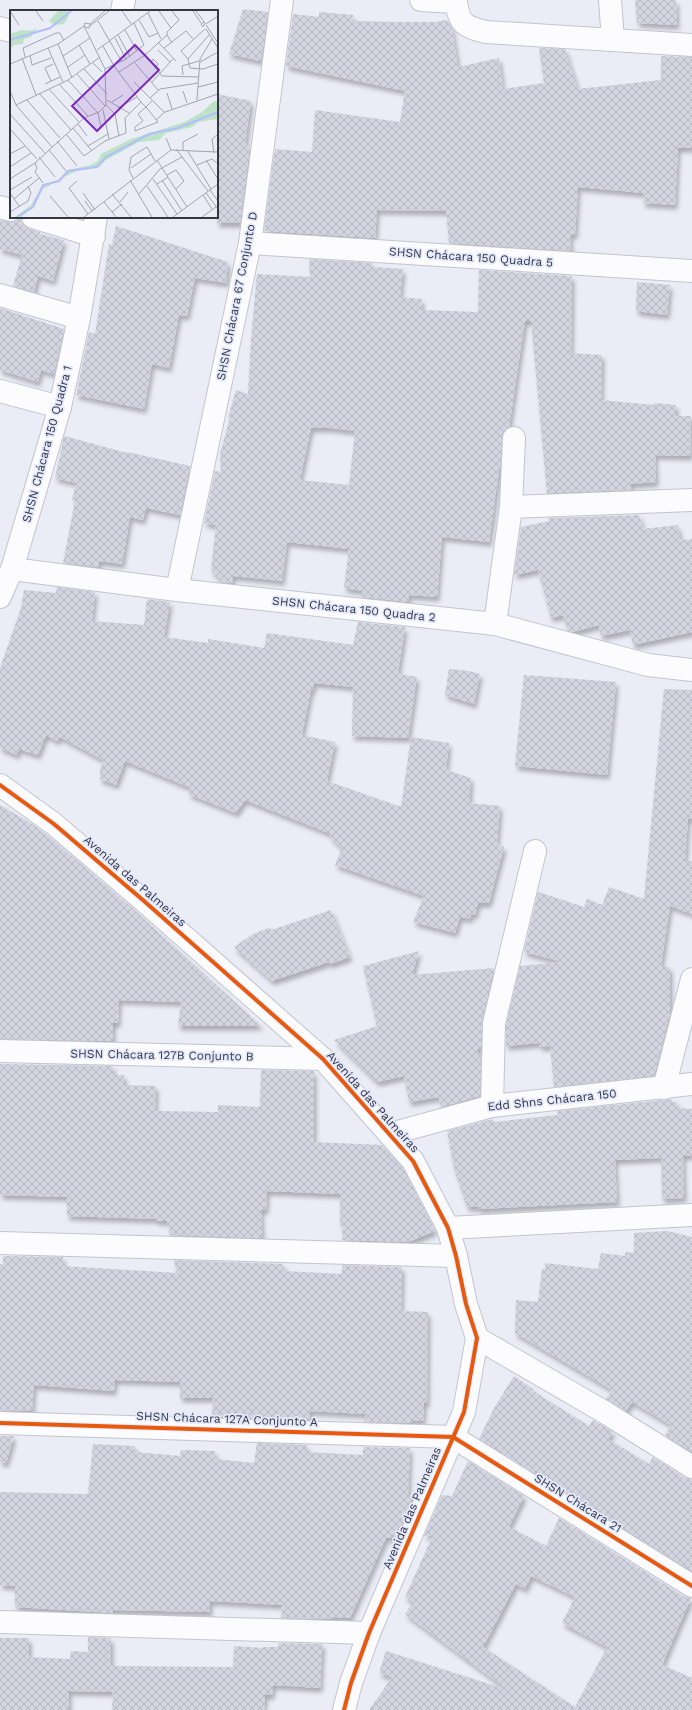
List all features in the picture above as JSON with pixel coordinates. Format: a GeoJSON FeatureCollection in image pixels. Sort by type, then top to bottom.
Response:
{"type":"FeatureCollection","features":[{"type":"Feature","properties":{"kind":"street"},"geometry":{"type":"LineString","coordinates":[[122,10],[124,0]]}},
{"type":"Feature","properties":{"kind":"street","name":"SHSN Chácara 67 Conjunto D"},"geometry":{"type":"LineString","coordinates":[[177,590],[250,243],[282,0]]}},
{"type":"Feature","properties":{"kind":"street"},"geometry":{"type":"LineString","coordinates":[[421,0],[456,1],[458,13],[462,23],[472,29],[486,32],[692,45]]}},
{"type":"Feature","properties":{"kind":"street"},"geometry":{"type":"LineString","coordinates":[[610,0],[613,40]]}},
{"type":"Feature","properties":{"kind":"street"},"geometry":{"type":"LineString","coordinates":[[0,28],[10,31]]}},
{"type":"Feature","properties":{"kind":"street"},"geometry":{"type":"LineString","coordinates":[[0,207],[10,210]]}},
{"type":"Feature","properties":{"kind":"street"},"geometry":{"type":"LineString","coordinates":[[40,218],[95,226]]}},
{"type":"Feature","properties":{"kind":"street","name":"SHSN Chácara 150 Quadra 1"},"geometry":{"type":"LineString","coordinates":[[5,580],[60,407],[79,318],[95,226]]}},
{"type":"Feature","properties":{"kind":"street","name":"SHSN Chácara 150 Quadra 5"},"geometry":{"type":"LineString","coordinates":[[250,243],[692,271]]}},
{"type":"Feature","properties":{"kind":"street"},"geometry":{"type":"LineString","coordinates":[[0,295],[79,318]]}},
{"type":"Feature","properties":{"kind":"street"},"geometry":{"type":"LineString","coordinates":[[0,391],[60,407]]}},
{"type":"Feature","properties":{"kind":"street"},"geometry":{"type":"LineString","coordinates":[[495,624],[511,507],[514,438]]}},
{"type":"Feature","properties":{"kind":"street"},"geometry":{"type":"LineString","coordinates":[[511,507],[692,500]]}},
{"type":"Feature","properties":{"kind":"street","name":"SHSN Chácara 150 Quadra 2"},"geometry":{"type":"LineString","coordinates":[[5,580],[177,590],[495,624],[648,665],[692,670]]}},
{"type":"Feature","properties":{"kind":"street","name":"Avenida das Palmeiras"},"geometry":{"type":"LineString","coordinates":[[0,785],[54,824],[323,1059],[413,1161],[448,1228],[456,1256],[466,1304],[477,1338],[464,1412],[369,1633],[351,1682],[344,1710]]}},
{"type":"Feature","properties":{"kind":"street"},"geometry":{"type":"LineString","coordinates":[[492,1106],[494,1023],[535,851]]}},
{"type":"Feature","properties":{"kind":"street"},"geometry":{"type":"LineString","coordinates":[[664,1088],[692,979]]}},
{"type":"Feature","properties":{"kind":"street","name":"SHSN Chácara 127B Conjunto B"},"geometry":{"type":"LineString","coordinates":[[0,1051],[323,1059]]}},
{"type":"Feature","properties":{"kind":"street","name":"Edd Shns Chácara 150"},"geometry":{"type":"LineString","coordinates":[[390,1134],[492,1106],[692,1084]]}},
{"type":"Feature","properties":{"kind":"street"},"geometry":{"type":"LineString","coordinates":[[448,1228],[692,1215]]}},
{"type":"Feature","properties":{"kind":"street"},"geometry":{"type":"LineString","coordinates":[[0,1243],[456,1256]]}},
{"type":"Feature","properties":{"kind":"street"},"geometry":{"type":"LineString","coordinates":[[477,1338],[606,1413],[692,1467]]}},
{"type":"Feature","properties":{"kind":"street","name":"SHSN Chácara 127A Conjunto A"},"geometry":{"type":"LineString","coordinates":[[0,1423],[305,1431],[453,1437]]}},
{"type":"Feature","properties":{"kind":"street","name":"SHSN Chácara 21"},"geometry":{"type":"LineString","coordinates":[[453,1437],[692,1586]]}},
{"type":"Feature","properties":{"kind":"street"},"geometry":{"type":"LineString","coordinates":[[0,1622],[369,1633]]}},
{"type":"Feature","properties":{"kind":"building"},"geometry":{"type":"Polygon","coordinates":[[[635,0],[676,0],[677,25],[637,23],[635,0]]]}},
{"type":"Feature","properties":{"kind":"building"},"geometry":{"type":"Polygon","coordinates":[[[243,9],[268,12],[261,61],[229,54],[243,9]]]}},
{"type":"Feature","properties":{"kind":"building"},"geometry":{"type":"Polygon","coordinates":[[[319,12],[353,15],[352,21],[435,22],[447,20],[452,28],[458,67],[499,58],[503,89],[544,83],[539,48],[565,49],[578,89],[661,80],[661,56],[692,57],[692,148],[678,148],[675,205],[643,203],[644,193],[578,187],[575,235],[570,234],[571,251],[449,243],[446,211],[377,210],[375,238],[264,231],[275,149],[312,152],[315,110],[400,122],[405,91],[286,66],[293,14],[319,17],[319,12]]]}},
{"type":"Feature","properties":{"kind":"building"},"geometry":{"type":"Polygon","coordinates":[[[218,94],[251,101],[245,144],[250,145],[240,223],[217,223],[218,94]]]}},
{"type":"Feature","properties":{"kind":"building"},"geometry":{"type":"Polygon","coordinates":[[[20,219],[24,226],[29,229],[40,232],[40,234],[64,240],[53,281],[38,276],[34,292],[13,286],[22,255],[0,249],[0,220],[14,222],[20,219]]]}},
{"type":"Feature","properties":{"kind":"building"},"geometry":{"type":"Polygon","coordinates":[[[116,226],[228,262],[226,283],[195,278],[187,316],[179,315],[169,368],[152,364],[144,409],[76,395],[89,332],[95,334],[109,244],[112,245],[116,226]]]}},
{"type":"Feature","properties":{"kind":"building"},"geometry":{"type":"Polygon","coordinates":[[[309,259],[373,263],[372,267],[403,269],[400,297],[422,299],[421,310],[478,312],[479,270],[572,276],[571,353],[602,355],[601,400],[654,405],[654,403],[676,405],[676,416],[691,416],[690,456],[655,455],[656,482],[630,484],[632,490],[547,493],[531,321],[525,321],[509,427],[504,431],[502,437],[500,470],[489,542],[442,537],[437,597],[409,595],[408,602],[362,597],[363,591],[344,588],[349,549],[287,542],[282,581],[233,576],[232,583],[223,582],[211,570],[216,525],[204,523],[215,471],[221,472],[220,454],[236,390],[248,394],[257,274],[310,277],[309,259]],[[311,428],[300,480],[349,485],[355,431],[329,428],[311,428]]]}},
{"type":"Feature","properties":{"kind":"building"},"geometry":{"type":"Polygon","coordinates":[[[637,282],[670,285],[667,315],[636,311],[637,282]]]}},
{"type":"Feature","properties":{"kind":"building"},"geometry":{"type":"Polygon","coordinates":[[[0,308],[64,329],[54,374],[41,370],[38,382],[0,370],[0,308]]]}},
{"type":"Feature","properties":{"kind":"building"},"geometry":{"type":"Polygon","coordinates":[[[64,436],[127,453],[190,466],[180,515],[146,508],[143,520],[130,517],[122,564],[99,561],[99,567],[63,563],[75,501],[72,500],[76,483],[55,478],[64,436]]]}},
{"type":"Feature","properties":{"kind":"building"},"geometry":{"type":"Polygon","coordinates":[[[639,515],[643,529],[678,525],[680,540],[692,539],[692,632],[633,645],[630,630],[601,636],[599,625],[573,632],[568,631],[563,615],[551,618],[538,570],[514,575],[521,527],[549,521],[548,518],[639,515]]]}},
{"type":"Feature","properties":{"kind":"building"},"geometry":{"type":"Polygon","coordinates":[[[57,587],[95,592],[92,621],[144,625],[147,599],[170,602],[164,637],[208,643],[208,639],[264,648],[267,633],[353,645],[358,622],[405,627],[398,674],[417,677],[408,738],[352,736],[353,687],[314,683],[313,690],[311,690],[302,735],[335,742],[327,781],[401,807],[411,737],[449,743],[446,770],[471,778],[469,803],[500,806],[497,844],[504,847],[489,903],[478,903],[475,915],[471,914],[470,919],[460,917],[455,933],[413,922],[424,896],[335,865],[342,848],[330,837],[331,834],[245,800],[236,813],[188,794],[191,788],[125,761],[116,785],[100,779],[100,770],[103,760],[60,737],[57,741],[46,735],[38,755],[19,749],[17,755],[0,748],[0,668],[21,608],[24,590],[56,593],[57,587]]]}},
{"type":"Feature","properties":{"kind":"building"},"geometry":{"type":"Polygon","coordinates":[[[449,669],[469,671],[480,674],[474,704],[445,695],[449,669]]]}},
{"type":"Feature","properties":{"kind":"building"},"geometry":{"type":"Polygon","coordinates":[[[524,675],[616,682],[607,775],[515,766],[524,675]]]}},
{"type":"Feature","properties":{"kind":"building"},"geometry":{"type":"Polygon","coordinates":[[[664,689],[692,690],[692,819],[688,819],[685,861],[692,861],[692,914],[670,906],[661,966],[670,967],[670,1013],[654,1076],[554,1087],[550,1046],[540,1047],[539,1043],[506,1046],[506,1025],[520,966],[562,962],[524,952],[538,892],[584,907],[587,899],[602,905],[609,887],[644,899],[664,689]]]}},
{"type":"Feature","properties":{"kind":"building"},"geometry":{"type":"Polygon","coordinates":[[[0,805],[46,834],[129,905],[261,1026],[178,1026],[181,1002],[119,1000],[118,1023],[113,1023],[113,1041],[0,1039],[0,805]]]}},
{"type":"Feature","properties":{"kind":"building"},"geometry":{"type":"Polygon","coordinates":[[[331,910],[350,957],[330,964],[329,962],[272,981],[234,947],[253,934],[271,927],[271,930],[331,910]]]}},
{"type":"Feature","properties":{"kind":"building"},"geometry":{"type":"Polygon","coordinates":[[[419,951],[412,975],[494,968],[482,1020],[481,1048],[477,1049],[481,1064],[480,1096],[441,1107],[439,1097],[409,1102],[404,1076],[377,1082],[334,1040],[377,1026],[363,966],[419,951]]]}},
{"type":"Feature","properties":{"kind":"building"},"geometry":{"type":"Polygon","coordinates":[[[0,1064],[113,1066],[113,1075],[124,1075],[124,1085],[156,1086],[155,1111],[218,1112],[218,1105],[260,1107],[261,1070],[314,1071],[314,1142],[382,1145],[403,1168],[435,1231],[408,1242],[342,1240],[343,1226],[340,1226],[340,1194],[267,1191],[266,1210],[261,1210],[262,1238],[170,1235],[167,1221],[156,1221],[156,1219],[67,1216],[67,1197],[0,1195],[0,1064]]]}},
{"type":"Feature","properties":{"kind":"building"},"geometry":{"type":"Polygon","coordinates":[[[672,1099],[672,1102],[677,1102],[677,1108],[692,1109],[692,1155],[683,1156],[684,1198],[662,1199],[661,1158],[615,1160],[617,1202],[479,1209],[478,1207],[467,1207],[454,1168],[447,1131],[493,1119],[494,1122],[558,1115],[557,1111],[672,1099]]]}},
{"type":"Feature","properties":{"kind":"building"},"geometry":{"type":"Polygon","coordinates":[[[667,1231],[692,1237],[692,1452],[665,1435],[671,1425],[632,1402],[626,1411],[606,1399],[612,1390],[515,1333],[516,1300],[538,1302],[542,1269],[545,1270],[545,1263],[598,1269],[601,1253],[625,1256],[625,1252],[634,1253],[634,1233],[667,1231]]]}},
{"type":"Feature","properties":{"kind":"building"},"geometry":{"type":"Polygon","coordinates":[[[3,1256],[63,1257],[63,1266],[177,1273],[174,1260],[283,1264],[284,1271],[342,1274],[342,1265],[402,1267],[401,1311],[428,1312],[427,1403],[424,1403],[423,1421],[412,1420],[411,1423],[365,1422],[365,1414],[310,1411],[309,1420],[212,1417],[213,1398],[180,1398],[180,1382],[115,1380],[114,1391],[34,1385],[32,1410],[0,1411],[0,1264],[3,1265],[3,1256]]]}},
{"type":"Feature","properties":{"kind":"building"},"geometry":{"type":"Polygon","coordinates":[[[514,1376],[533,1389],[533,1391],[589,1426],[593,1420],[613,1432],[608,1439],[649,1464],[653,1457],[685,1478],[692,1479],[692,1571],[479,1439],[494,1408],[514,1376]]]}},
{"type":"Feature","properties":{"kind":"building"},"geometry":{"type":"Polygon","coordinates":[[[0,1436],[14,1436],[6,1463],[0,1462],[0,1436]]]}},
{"type":"Feature","properties":{"kind":"building"},"geometry":{"type":"Polygon","coordinates":[[[257,1443],[307,1445],[307,1452],[363,1455],[363,1447],[410,1448],[408,1494],[415,1494],[397,1537],[386,1538],[350,1618],[281,1618],[282,1605],[210,1601],[210,1612],[113,1610],[113,1613],[15,1607],[15,1586],[0,1585],[0,1492],[88,1494],[93,1444],[135,1446],[135,1452],[180,1456],[181,1450],[215,1451],[215,1459],[254,1463],[257,1443]]]}},
{"type":"Feature","properties":{"kind":"building"},"geometry":{"type":"Polygon","coordinates":[[[468,1461],[524,1496],[509,1527],[546,1546],[559,1518],[685,1597],[691,1598],[662,1665],[692,1678],[692,1710],[369,1710],[392,1677],[379,1673],[386,1651],[508,1690],[405,1614],[413,1602],[405,1597],[433,1535],[424,1536],[442,1495],[452,1496],[468,1461]],[[531,1576],[525,1589],[516,1584],[483,1647],[575,1707],[607,1647],[562,1623],[575,1597],[531,1576]]]}},
{"type":"Feature","properties":{"kind":"building"},"geometry":{"type":"Polygon","coordinates":[[[88,1637],[111,1638],[111,1666],[233,1667],[234,1646],[263,1648],[278,1647],[279,1643],[323,1644],[320,1688],[273,1685],[272,1695],[265,1695],[264,1710],[112,1710],[113,1692],[69,1691],[69,1710],[0,1710],[0,1638],[29,1638],[29,1657],[70,1659],[71,1651],[88,1652],[88,1637]]]}},
{"type":"Feature","properties":{"kind":"cycle path"},"geometry":{"type":"LineString","coordinates":[[0,785],[54,824],[144,901],[323,1059],[413,1161],[448,1228],[456,1256],[466,1304],[477,1338],[464,1412],[369,1633],[351,1683],[344,1710]]}},
{"type":"Feature","properties":{"kind":"cycle path"},"geometry":{"type":"LineString","coordinates":[[0,1423],[453,1437],[692,1586]]}}]}
